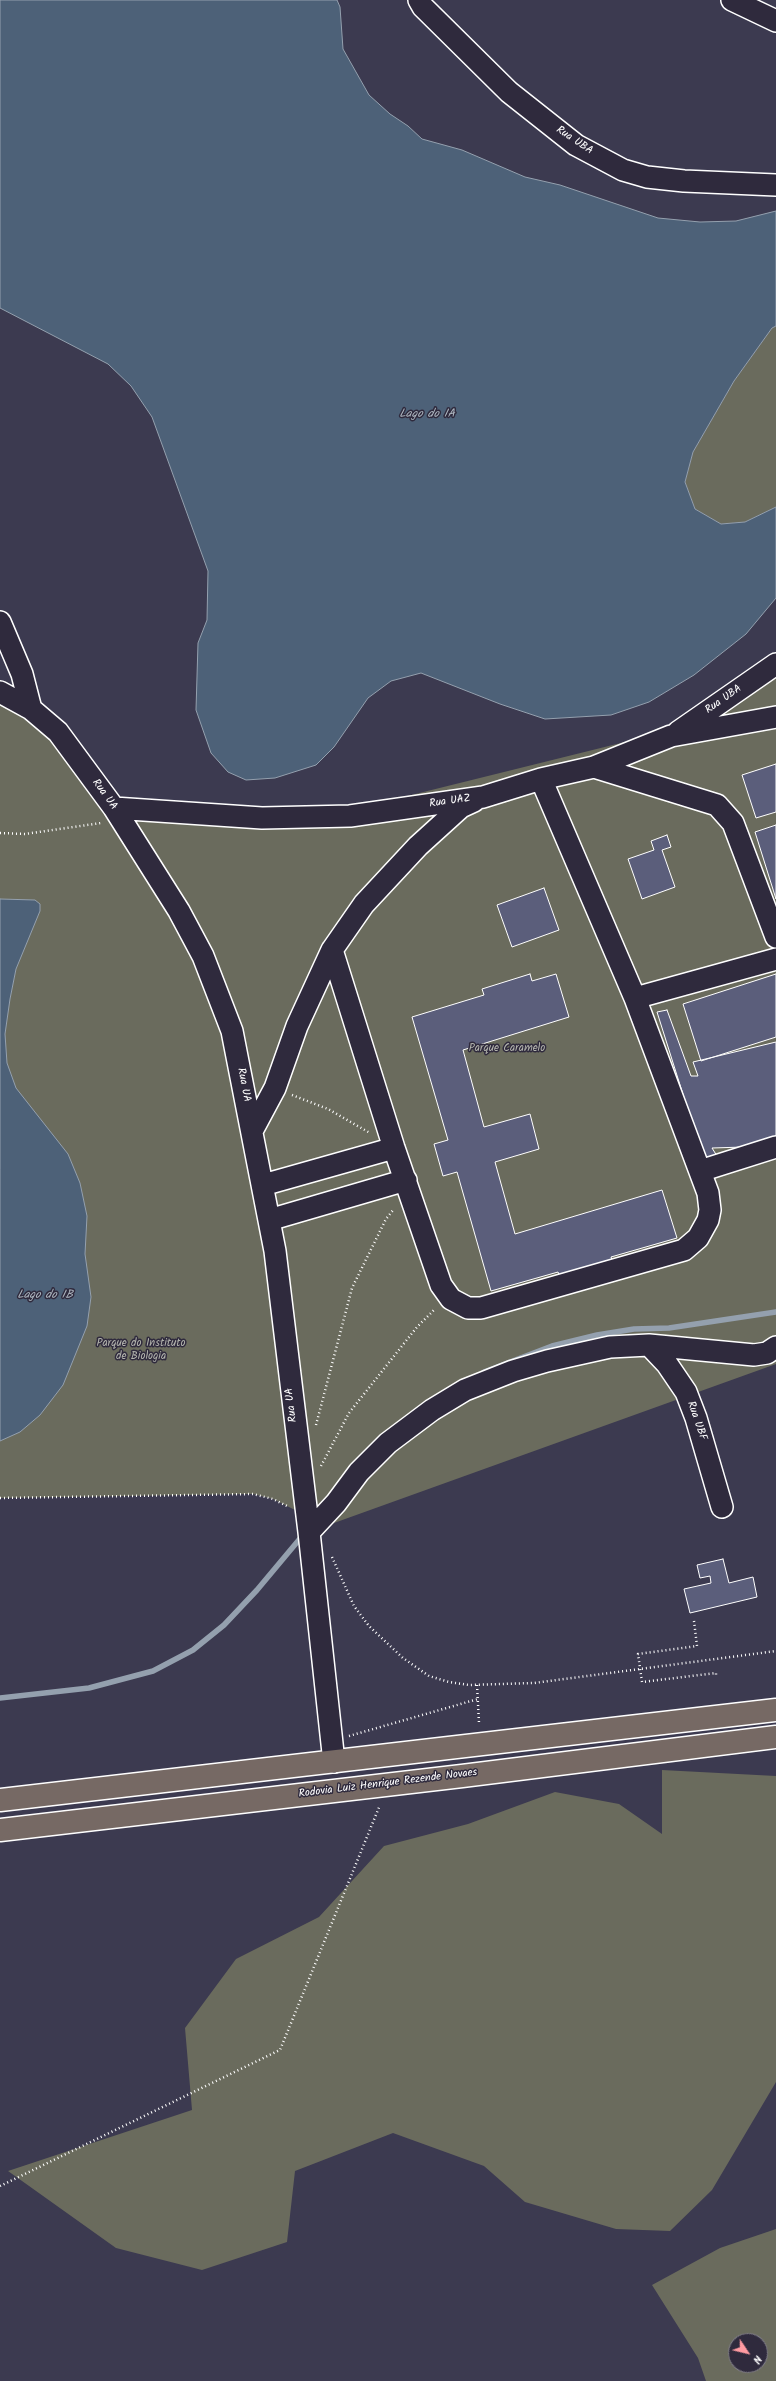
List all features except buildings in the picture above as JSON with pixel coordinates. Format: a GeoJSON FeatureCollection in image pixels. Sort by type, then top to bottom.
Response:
{"type":"FeatureCollection","features":[{"type":"Feature","properties":{"kind":"highway"},"geometry":{"type":"LineString","coordinates":[[0,1800],[776,1710]]}},
{"type":"Feature","properties":{"kind":"highway","name":"Rodovia Luiz Henrique Rezende Novaes"},"geometry":{"type":"LineString","coordinates":[[0,1830],[776,1737]]}},
{"type":"Feature","properties":{"kind":"lane","name":"Rua UBA"},"geometry":{"type":"LineString","coordinates":[[419,0],[422,7],[509,92],[576,145],[623,170],[647,177],[684,181],[776,185]]}},
{"type":"Feature","properties":{"kind":"lane"},"geometry":{"type":"LineString","coordinates":[[732,0],[776,21]]}},
{"type":"Feature","properties":{"kind":"lane"},"geometry":{"type":"LineString","coordinates":[[0,622],[22,674],[31,709]]}},
{"type":"Feature","properties":{"kind":"lane","name":"Rua UBA"},"geometry":{"type":"LineString","coordinates":[[671,736],[776,664]]}},
{"type":"Feature","properties":{"kind":"lane","name":"Rua UA"},"geometry":{"type":"LineString","coordinates":[[0,692],[31,709],[58,732],[118,814],[178,911],[203,956],[232,1031],[269,1220],[309,1532],[320,1552],[334,1762]]}},
{"type":"Feature","properties":{"kind":"lane","name":"Rua UAZ"},"geometry":{"type":"LineString","coordinates":[[118,814],[262,818],[350,816],[483,797],[541,779],[594,767],[671,736],[776,717]]}},
{"type":"Feature","properties":{"kind":"lane"},"geometry":{"type":"LineString","coordinates":[[594,767],[717,805],[733,823],[776,937]]}},
{"type":"Feature","properties":{"kind":"lane"},"geometry":{"type":"LineString","coordinates":[[332,950],[394,1148],[408,1185],[441,1285],[448,1296],[468,1308],[481,1308],[684,1250],[698,1238],[708,1220],[710,1210],[708,1193],[635,998],[541,779]]}},
{"type":"Feature","properties":{"kind":"lane"},"geometry":{"type":"LineString","coordinates":[[252,1131],[275,1088],[297,1026],[332,950],[364,904],[418,846],[461,807],[483,797]]}},
{"type":"Feature","properties":{"kind":"lane"},"geometry":{"type":"LineString","coordinates":[[635,998],[776,960]]}},
{"type":"Feature","properties":{"kind":"lane"},"geometry":{"type":"LineString","coordinates":[[700,1171],[776,1147]]}},
{"type":"Feature","properties":{"kind":"lane"},"geometry":{"type":"LineString","coordinates":[[263,1185],[394,1148]]}},
{"type":"Feature","properties":{"kind":"lane"},"geometry":{"type":"LineString","coordinates":[[269,1220],[408,1185]]}},
{"type":"Feature","properties":{"kind":"lane"},"geometry":{"type":"LineString","coordinates":[[309,1532],[336,1503],[359,1472],[388,1443],[432,1410],[465,1390],[513,1371],[546,1361],[610,1348],[649,1345],[754,1355],[767,1353],[776,1347]]}},
{"type":"Feature","properties":{"kind":"lane","name":"Rua UBF"},"geometry":{"type":"LineString","coordinates":[[649,1345],[667,1364],[686,1392],[696,1418],[722,1507]]}},
{"type":"Feature","properties":{"kind":"path"},"geometry":{"type":"LineString","coordinates":[[0,833],[25,834],[118,814]]}},
{"type":"Feature","properties":{"kind":"path"},"geometry":{"type":"LineString","coordinates":[[275,1088],[328,1109],[394,1148]]}},
{"type":"Feature","properties":{"kind":"path"},"geometry":{"type":"LineString","coordinates":[[316,1426],[352,1288],[386,1219],[408,1185]]}},
{"type":"Feature","properties":{"kind":"path"},"geometry":{"type":"LineString","coordinates":[[318,1472],[349,1413],[417,1327],[448,1296]]}},
{"type":"Feature","properties":{"kind":"path"},"geometry":{"type":"LineString","coordinates":[[0,1498],[254,1494],[273,1499],[290,1508]]}},
{"type":"Feature","properties":{"kind":"path"},"geometry":{"type":"LineString","coordinates":[[320,1552],[354,1606],[384,1642],[403,1658],[429,1676],[449,1682],[477,1685],[534,1683],[776,1651]]}},
{"type":"Feature","properties":{"kind":"path"},"geometry":{"type":"LineString","coordinates":[[694,1620],[697,1646],[638,1654],[642,1682],[716,1673],[716,1677]]}},
{"type":"Feature","properties":{"kind":"path"},"geometry":{"type":"LineString","coordinates":[[477,1685],[479,1723]]}},
{"type":"Feature","properties":{"kind":"path"},"geometry":{"type":"LineString","coordinates":[[0,2186],[280,2050],[389,1784]]}},
{"type":"Feature","properties":{"kind":"shaded area"},"geometry":{"type":"Polygon","coordinates":[[[0,0],[776,0],[776,2381],[0,2381],[0,0]]]}},
{"type":"Feature","properties":{"kind":"green space"},"geometry":{"type":"Polygon","coordinates":[[[776,326],[776,507],[745,522],[721,524],[695,509],[685,482],[693,452],[734,381],[772,328],[776,326]]]}},
{"type":"Feature","properties":{"kind":"green space","name":"Parque Caramelo"},"geometry":{"type":"Polygon","coordinates":[[[776,670],[776,1364],[309,1532],[285,1376],[295,1510],[273,1499],[253,1494],[0,1498],[0,692],[31,709],[114,808],[359,808],[657,734],[776,670]]]}},
{"type":"Feature","properties":{"kind":"green space"},"geometry":{"type":"Polygon","coordinates":[[[662,1770],[776,1776],[776,2082],[712,2190],[670,2231],[616,2229],[525,2202],[484,2166],[393,2133],[295,2171],[287,2242],[202,2270],[116,2248],[8,2171],[192,2110],[185,2028],[236,1959],[319,1917],[384,1846],[468,1824],[555,1792],[619,1804],[662,1834],[662,1770]]]}},
{"type":"Feature","properties":{"kind":"green space"},"geometry":{"type":"Polygon","coordinates":[[[776,2229],[776,2381],[706,2381],[698,2358],[652,2285],[720,2248],[776,2229]]]}},
{"type":"Feature","properties":{"kind":"water","name":"Lago do IA"},"geometry":{"type":"Polygon","coordinates":[[[0,0],[337,0],[340,7],[343,49],[369,95],[390,114],[408,126],[422,139],[462,150],[525,177],[560,185],[658,218],[700,222],[736,221],[776,211],[776,326],[772,328],[734,381],[693,452],[685,482],[695,509],[721,524],[745,522],[776,507],[776,598],[746,634],[694,675],[649,702],[611,715],[545,719],[500,704],[421,673],[391,681],[368,698],[334,747],[316,765],[275,778],[246,780],[228,772],[211,753],[196,710],[198,643],[207,620],[208,571],[152,417],[131,386],[108,364],[0,308],[0,0]]]}},
{"type":"Feature","properties":{"kind":"water","name":"Lago do IB"},"geometry":{"type":"Polygon","coordinates":[[[0,899],[35,900],[40,904],[40,911],[16,969],[5,1034],[7,1063],[16,1088],[68,1154],[80,1183],[87,1216],[85,1254],[91,1297],[87,1326],[63,1385],[40,1415],[20,1432],[0,1441],[0,899]]]}},
{"type":"Feature","properties":{"kind":"waterway"},"geometry":{"type":"LineString","coordinates":[[484,1372],[552,1346],[597,1335],[634,1329],[669,1328],[776,1312]]}},
{"type":"Feature","properties":{"kind":"waterway"},"geometry":{"type":"LineString","coordinates":[[0,1698],[89,1688],[153,1671],[193,1650],[224,1625],[257,1590],[303,1535]]}},
{"type":"Feature","properties":{"kind":"park label","name":"Parque do Instituto de Biologia"},"geometry":{"type":"Point","coordinates":[141,1350]}}]}
